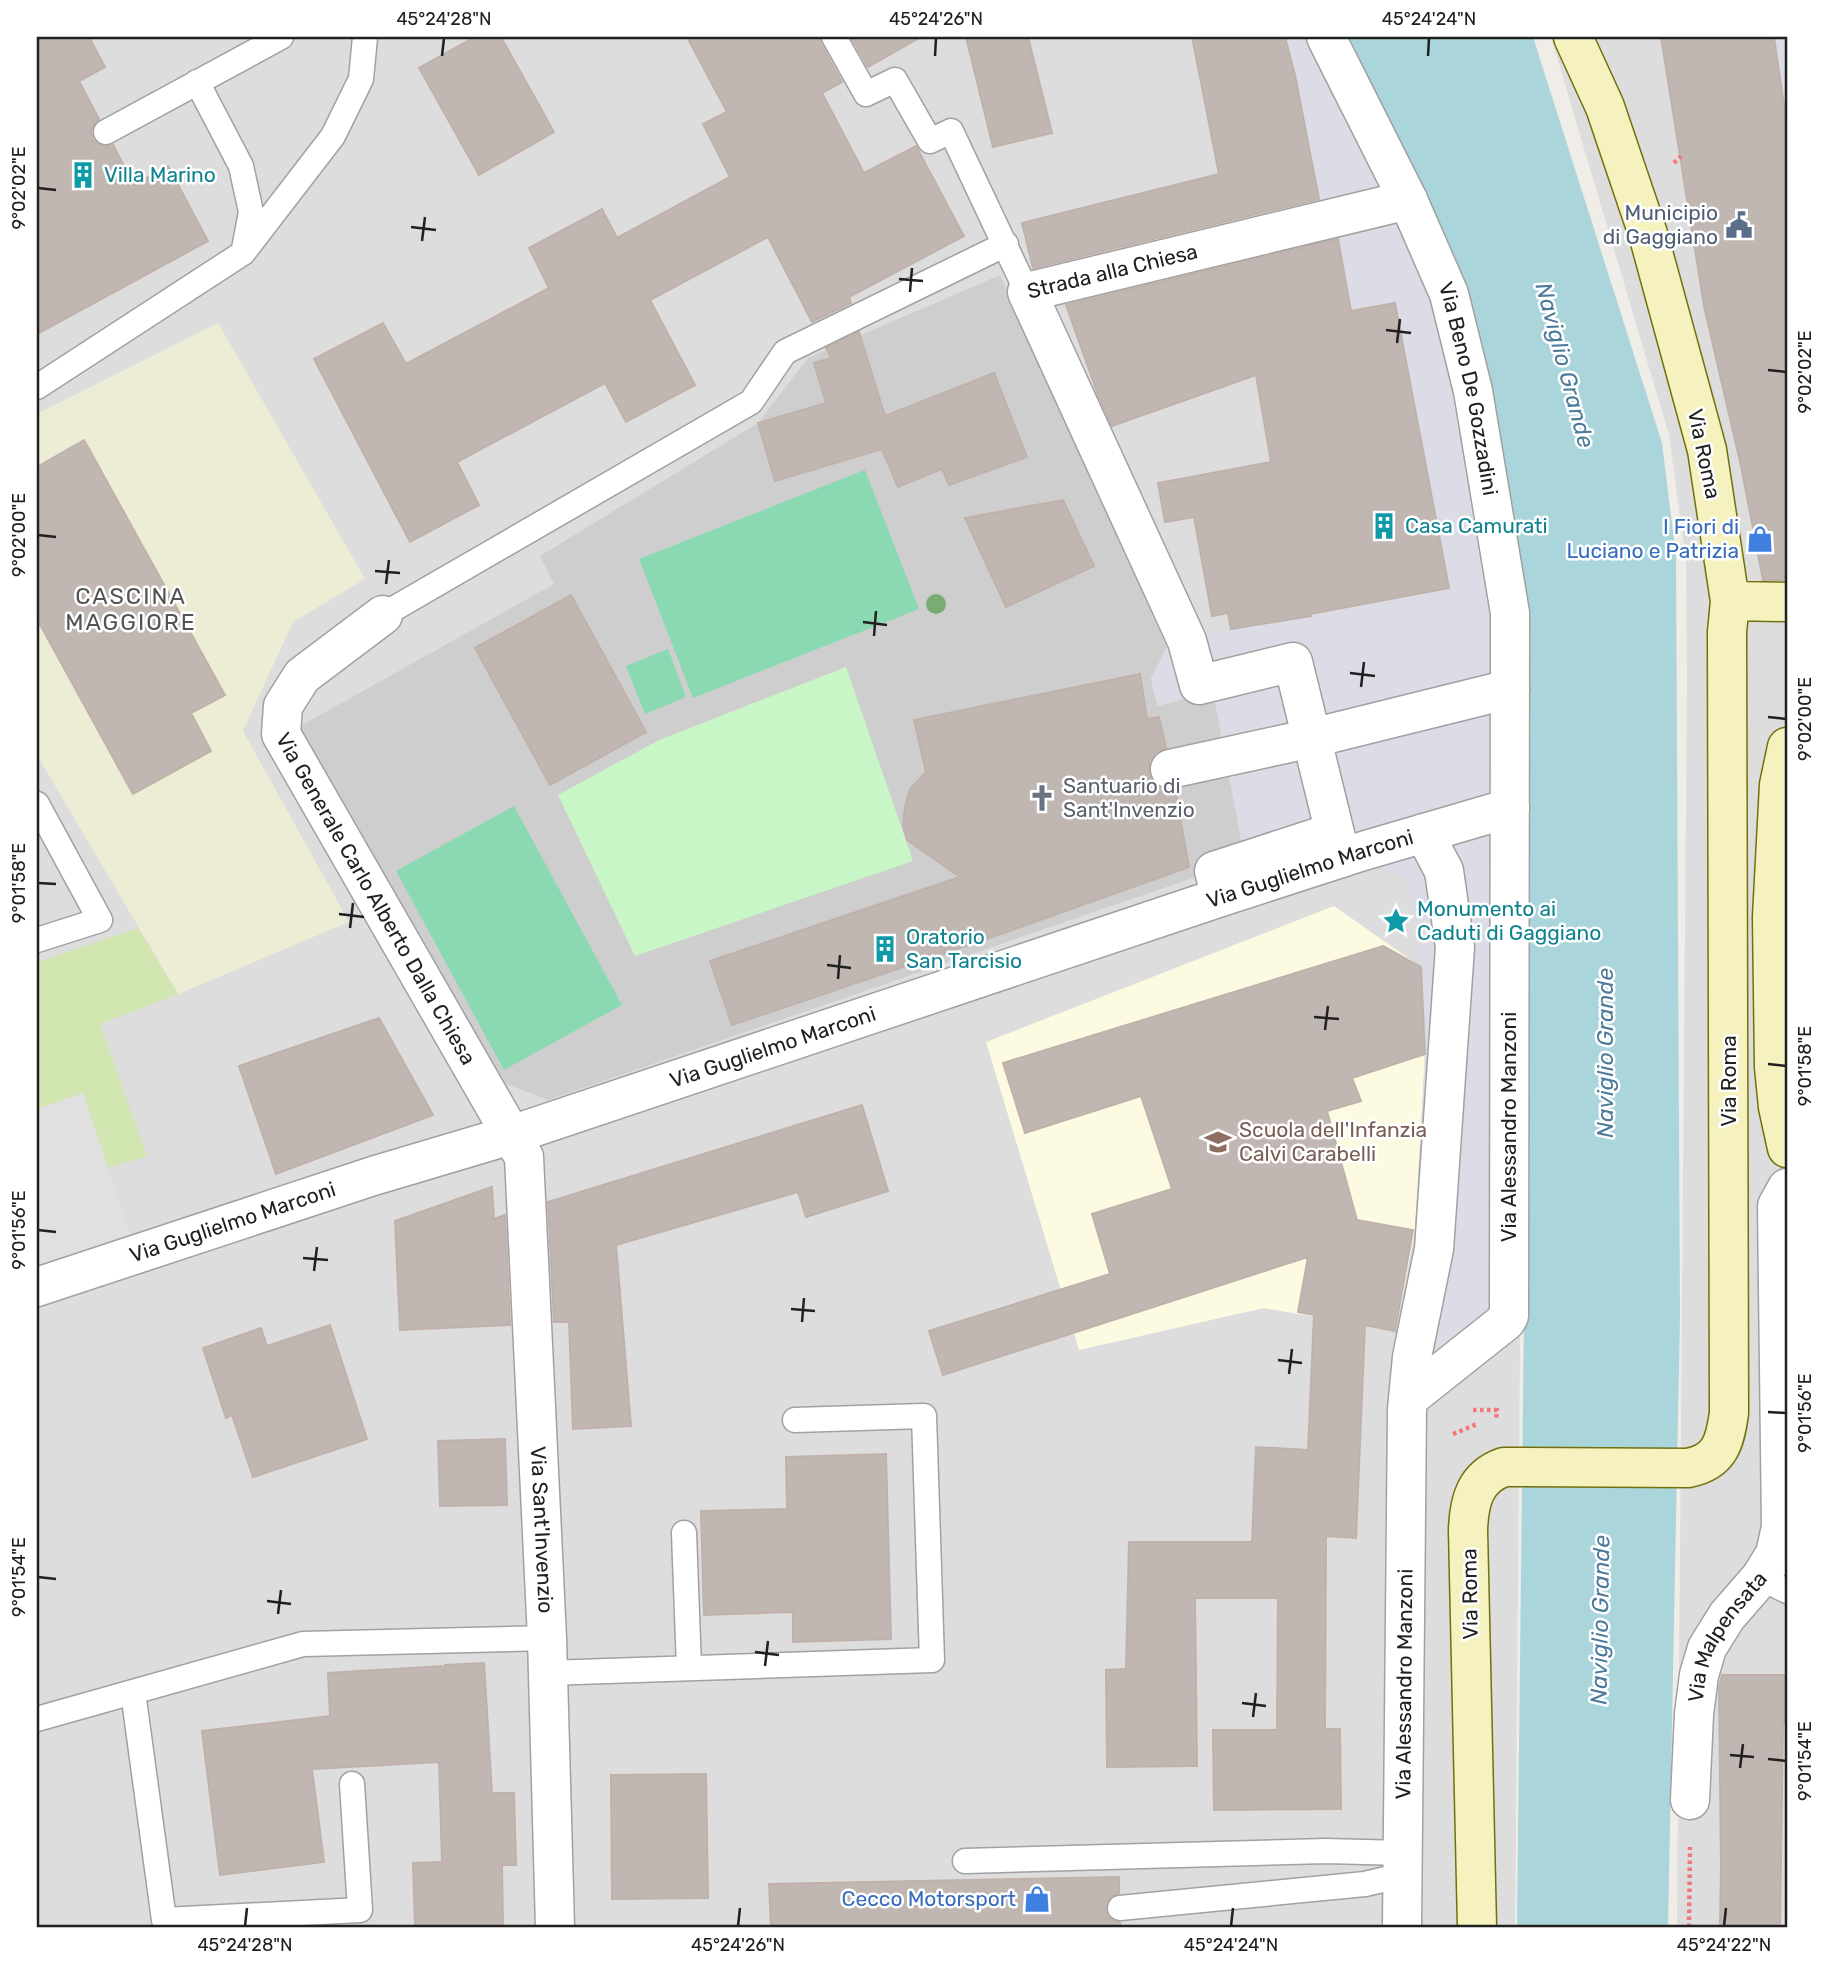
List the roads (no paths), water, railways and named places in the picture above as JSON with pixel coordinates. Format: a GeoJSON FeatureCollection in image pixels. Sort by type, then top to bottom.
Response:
{"type":"FeatureCollection","features":[{"type":"Feature","properties":{"kind":"street","name":"Via Beno De Gozzadini"},"geometry":{"type":"LineString","coordinates":[[1325,37],[1408,200],[1449,294],[1473,391],[1510,613],[1510,808]]}},
{"type":"Feature","properties":{"kind":"street","name":"Via Roma"},"geometry":{"type":"LineString","coordinates":[[1477,1927],[1468,1530],[1472,1497],[1481,1481],[1494,1470],[1504,1467],[1700,1466],[1709,1461],[1720,1448],[1729,1413],[1727,632],[1730,601],[1707,450],[1648,234],[1605,107],[1573,37]]}},
{"type":"Feature","properties":{"kind":"street","name":"Strada alla Chiesa"},"geometry":{"type":"LineString","coordinates":[[1312,738],[1293,662],[1199,685],[1187,641],[1027,292],[1408,200]]}},
{"type":"Feature","properties":{"kind":"street"},"geometry":{"type":"LineString","coordinates":[[1730,601],[1787,602]]}},
{"type":"Feature","properties":{"kind":"street","name":"Via Generale Carlo Alberto Dalla Chiesa"},"geometry":{"type":"LineString","coordinates":[[383,615],[302,676],[283,706],[281,734],[511,1135]]}},
{"type":"Feature","properties":{"kind":"street"},"geometry":{"type":"LineString","coordinates":[[1170,769],[1312,738],[1510,689]]}},
{"type":"Feature","properties":{"kind":"street"},"geometry":{"type":"LineString","coordinates":[[1312,738],[1346,847]]}},
{"type":"Feature","properties":{"kind":"street"},"geometry":{"type":"LineString","coordinates":[[1787,747],[1779,785],[1772,917],[1774,1068],[1778,1107],[1787,1148]]}},
{"type":"Feature","properties":{"kind":"street","name":"Via Guglielmo Marconi"},"geometry":{"type":"LineString","coordinates":[[37,1287],[373,1176],[511,1135],[1221,897],[1346,847],[1424,833],[1510,808]]}},
{"type":"Feature","properties":{"kind":"street","name":"Via Alessandro Manzoni"},"geometry":{"type":"LineString","coordinates":[[1408,1415],[1443,1373],[1506,1321],[1508,1316],[1510,808]]}},
{"type":"Feature","properties":{"kind":"street","name":"Via Alessandro Manzoni"},"geometry":{"type":"LineString","coordinates":[[1402,1927],[1408,1415],[1412,1357],[1434,1248],[1455,947],[1444,871],[1424,833]]}},
{"type":"Feature","properties":{"kind":"street","name":"Via Sant'Invenzio"},"geometry":{"type":"LineString","coordinates":[[511,1135],[524,1157],[547,1656],[555,1927]]}},
{"type":"Feature","properties":{"kind":"street","name":"Via Malpensata"},"geometry":{"type":"LineString","coordinates":[[1690,1800],[1694,1714],[1699,1675],[1707,1648],[1727,1616],[1773,1585],[1774,1554],[1781,1527],[1777,1206],[1787,1188]]}},
{"type":"Feature","properties":{"kind":"lane"},"geometry":{"type":"LineString","coordinates":[[106,132],[281,37]]}},
{"type":"Feature","properties":{"kind":"lane"},"geometry":{"type":"LineString","coordinates":[[37,387],[243,253],[333,136],[361,79],[365,37]]}},
{"type":"Feature","properties":{"kind":"lane"},"geometry":{"type":"LineString","coordinates":[[834,37],[866,94],[895,79],[930,141],[951,131],[1027,292]]}},
{"type":"Feature","properties":{"kind":"lane"},"geometry":{"type":"LineString","coordinates":[[197,82],[241,166],[251,212],[243,253]]}},
{"type":"Feature","properties":{"kind":"lane"},"geometry":{"type":"LineString","coordinates":[[383,615],[751,402],[785,352],[1006,244]]}},
{"type":"Feature","properties":{"kind":"lane"},"geometry":{"type":"LineString","coordinates":[[37,804],[100,920],[37,940]]}},
{"type":"Feature","properties":{"kind":"lane"},"geometry":{"type":"LineString","coordinates":[[37,1719],[303,1644],[547,1656],[689,1668],[932,1660],[924,1416],[795,1420]]}},
{"type":"Feature","properties":{"kind":"lane"},"geometry":{"type":"LineString","coordinates":[[684,1533],[689,1668]]}},
{"type":"Feature","properties":{"kind":"lane"},"geometry":{"type":"LineString","coordinates":[[133,1692],[164,1920],[360,1910],[352,1784]]}},
{"type":"Feature","properties":{"kind":"lane"},"geometry":{"type":"LineString","coordinates":[[965,1861],[1326,1852],[1403,1864]]}},
{"type":"Feature","properties":{"kind":"lane"},"geometry":{"type":"LineString","coordinates":[[1120,1908],[1365,1884],[1403,1864]]}},
{"type":"Feature","properties":{"kind":"water","name":"Naviglio Grande"},"geometry":{"type":"Polygon","coordinates":[[[1349,37],[1533,37],[1662,443],[1676,557],[1680,1316],[1668,1927],[1517,1927],[1524,1312],[1503,460],[1467,285],[1349,37]]]}},
{"type":"Feature","properties":{"kind":"place","name":"Villa Marino"},"geometry":{"type":"Point","coordinates":[83,175]}},
{"type":"Feature","properties":{"kind":"place","name":"Municipio di Gaggiano"},"geometry":{"type":"Point","coordinates":[1739,225]}},
{"type":"Feature","properties":{"kind":"place","name":"Casa Camurati"},"geometry":{"type":"Point","coordinates":[1384,526]}},
{"type":"Feature","properties":{"kind":"place","name":"I Fiori di Luciano e Patrizia"},"geometry":{"type":"Point","coordinates":[1760,539]}},
{"type":"Feature","properties":{"kind":"place","name":"Santuario di Sant'Invenzio"},"geometry":{"type":"Point","coordinates":[1042,798]}},
{"type":"Feature","properties":{"kind":"place","name":"Monumento ai Caduti di Gaggiano"},"geometry":{"type":"Point","coordinates":[1396,921]}},
{"type":"Feature","properties":{"kind":"place","name":"Oratorio San Tarcisio"},"geometry":{"type":"Point","coordinates":[885,949]}},
{"type":"Feature","properties":{"kind":"place","name":"Scuola dell'Infanzia Calvi Carabelli"},"geometry":{"type":"Point","coordinates":[1218,1142]}},
{"type":"Feature","properties":{"kind":"place","name":"Cecco Motorsport"},"geometry":{"type":"Point","coordinates":[1037,1899]}},
{"type":"Feature","properties":{"kind":"district","name":"CASCINA MAGGIORE"},"geometry":{"type":"Point","coordinates":[131,609]}}]}
